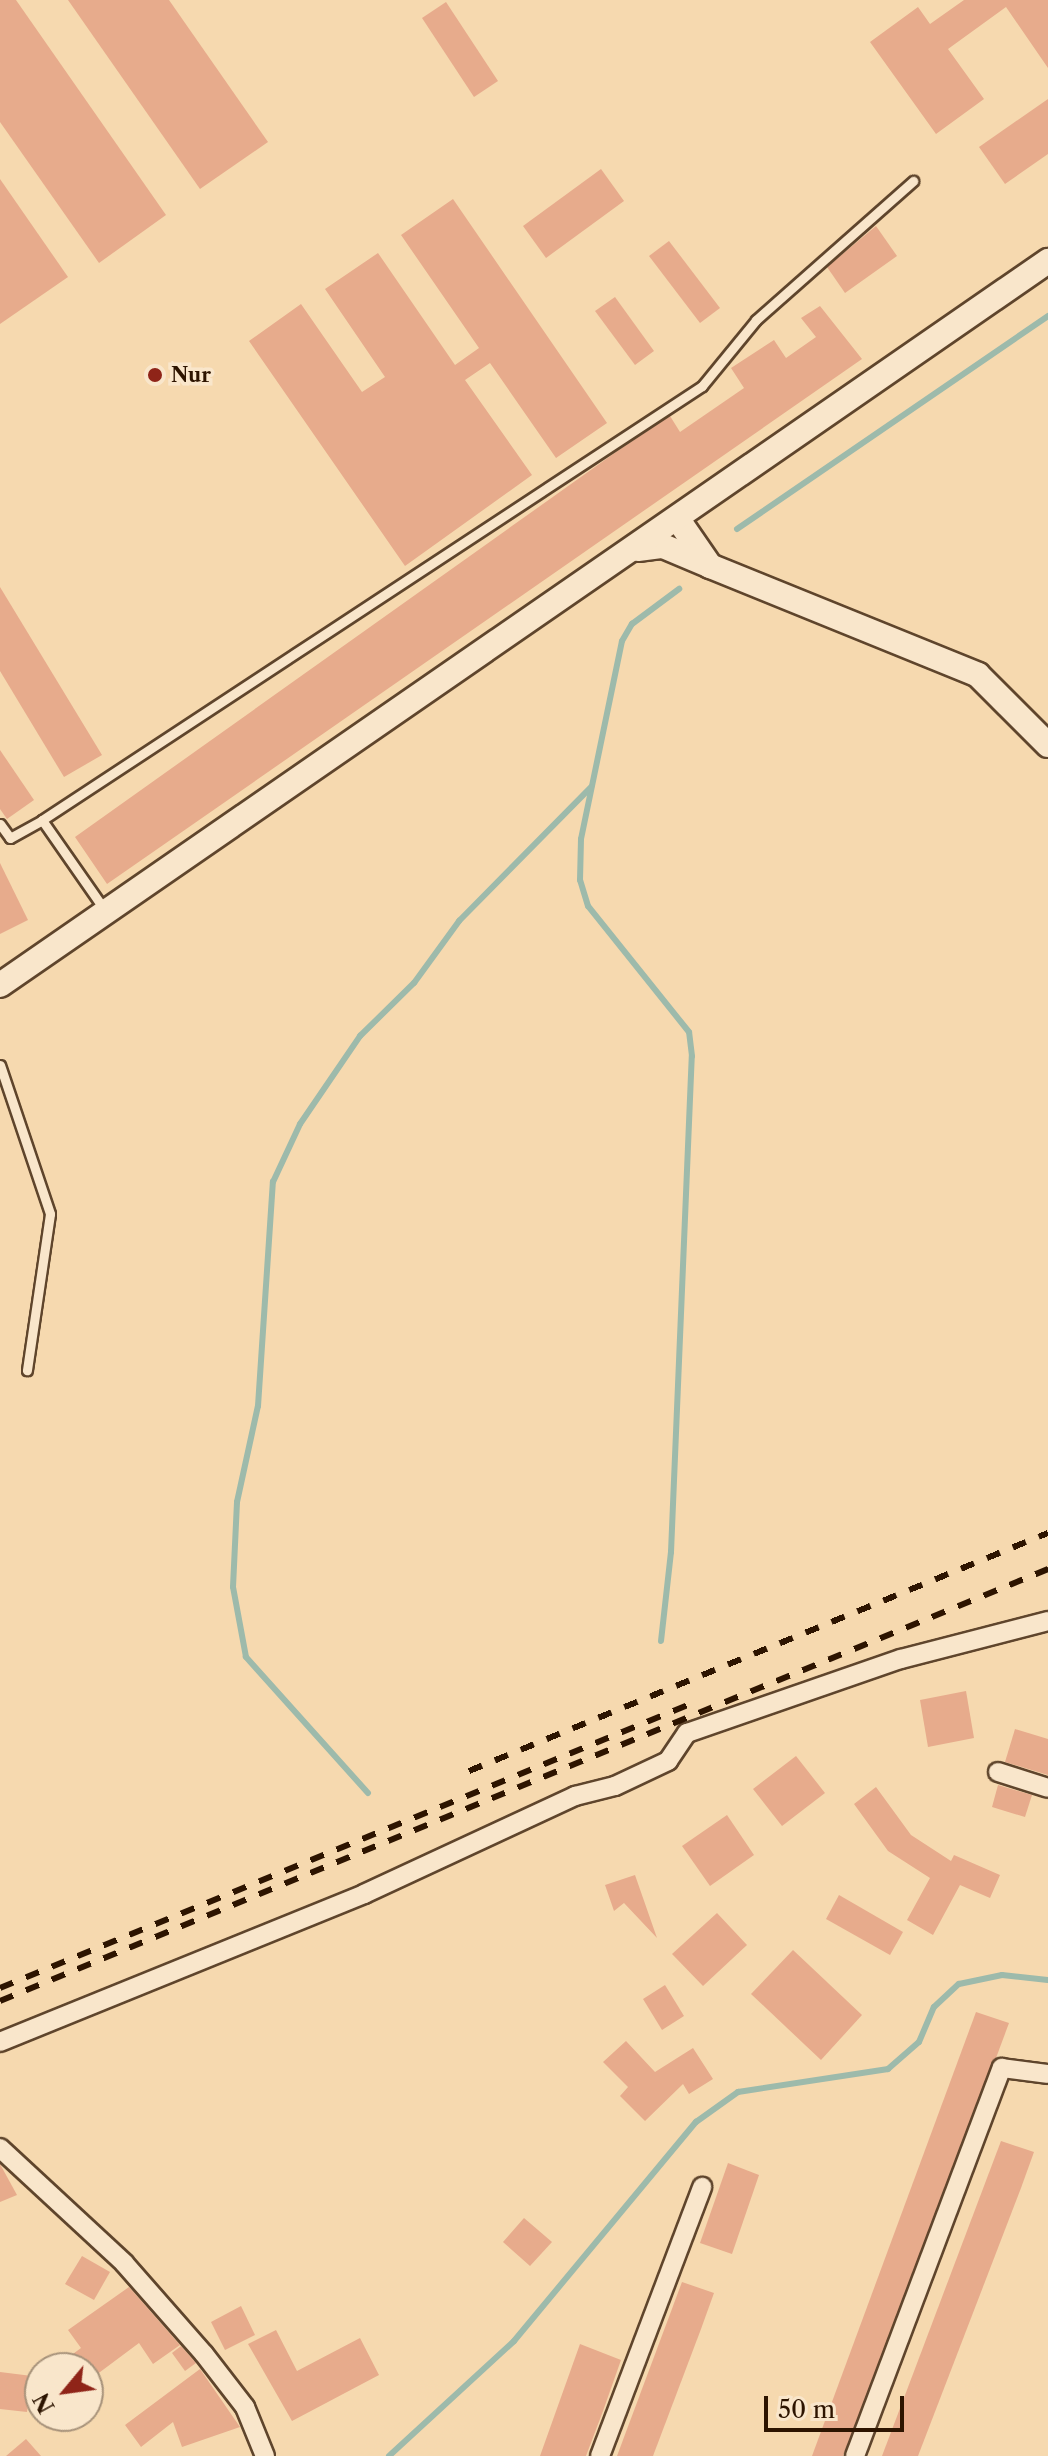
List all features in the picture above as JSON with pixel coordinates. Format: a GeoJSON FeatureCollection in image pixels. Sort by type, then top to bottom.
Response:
{"type":"FeatureCollection","features":[{"type":"Feature","properties":{"kind":"main road"},"geometry":{"type":"LineString","coordinates":[[0,985],[108,915],[679,521],[1048,261]]}},
{"type":"Feature","properties":{"kind":"main road"},"geometry":{"type":"LineString","coordinates":[[679,521],[710,566]]}},
{"type":"Feature","properties":{"kind":"main road"},"geometry":{"type":"LineString","coordinates":[[638,549],[671,548],[960,665],[1015,706],[1048,745]]}},
{"type":"Feature","properties":{"kind":"street"},"geometry":{"type":"LineString","coordinates":[[0,2042],[364,1894],[575,1796],[615,1786],[668,1761],[687,1733],[901,1659],[1048,1621]]}},
{"type":"Feature","properties":{"kind":"street"},"geometry":{"type":"LineString","coordinates":[[998,1772],[1048,1788]]}},
{"type":"Feature","properties":{"kind":"street"},"geometry":{"type":"LineString","coordinates":[[855,2456],[1002,2068],[1048,2074]]}},
{"type":"Feature","properties":{"kind":"street"},"geometry":{"type":"LineString","coordinates":[[0,2148],[124,2263],[204,2354],[245,2407],[265,2456]]}},
{"type":"Feature","properties":{"kind":"street"},"geometry":{"type":"LineString","coordinates":[[600,2456],[702,2187]]}},
{"type":"Feature","properties":{"kind":"lane"},"geometry":{"type":"LineString","coordinates":[[0,824],[10,838],[42,820],[702,386],[756,320],[913,181]]}},
{"type":"Feature","properties":{"kind":"lane"},"geometry":{"type":"LineString","coordinates":[[42,820],[108,915]]}},
{"type":"Feature","properties":{"kind":"lane"},"geometry":{"type":"LineString","coordinates":[[0,1065],[50,1214],[27,1370]]}},
{"type":"Feature","properties":{"kind":"building"},"geometry":{"type":"Polygon","coordinates":[[[0,0],[16,0],[166,215],[99,263],[0,122],[0,0]]]}},
{"type":"Feature","properties":{"kind":"building"},"geometry":{"type":"Polygon","coordinates":[[[68,0],[169,0],[268,142],[200,189],[68,0]]]}},
{"type":"Feature","properties":{"kind":"building"},"geometry":{"type":"Polygon","coordinates":[[[964,0],[1048,0],[1048,68],[1006,7],[948,49],[984,99],[936,134],[870,42],[918,7],[930,24],[964,0]]]}},
{"type":"Feature","properties":{"kind":"building"},"geometry":{"type":"Polygon","coordinates":[[[446,2],[498,81],[474,97],[422,18],[446,2]]]}},
{"type":"Feature","properties":{"kind":"building"},"geometry":{"type":"Polygon","coordinates":[[[1048,99],[1048,154],[1005,184],[979,147],[1048,99]]]}},
{"type":"Feature","properties":{"kind":"building"},"geometry":{"type":"Polygon","coordinates":[[[601,169],[624,201],[546,258],[523,226],[601,169]]]}},
{"type":"Feature","properties":{"kind":"building"},"geometry":{"type":"Polygon","coordinates":[[[0,179],[68,277],[0,324],[0,179]]]}},
{"type":"Feature","properties":{"kind":"building"},"geometry":{"type":"Polygon","coordinates":[[[453,199],[607,423],[556,458],[490,363],[465,380],[532,475],[405,566],[249,341],[301,304],[362,392],[385,377],[325,289],[378,253],[455,365],[479,348],[401,235],[453,199]]]}},
{"type":"Feature","properties":{"kind":"building"},"geometry":{"type":"Polygon","coordinates":[[[876,226],[897,256],[845,293],[827,267],[876,226]]]}},
{"type":"Feature","properties":{"kind":"building"},"geometry":{"type":"Polygon","coordinates":[[[669,241],[720,308],[700,323],[649,256],[669,241]]]}},
{"type":"Feature","properties":{"kind":"building"},"geometry":{"type":"Polygon","coordinates":[[[615,297],[654,351],[635,365],[595,311],[615,297]]]}},
{"type":"Feature","properties":{"kind":"building"},"geometry":{"type":"Polygon","coordinates":[[[820,306],[862,359],[107,884],[75,837],[616,452],[670,416],[680,432],[744,388],[731,368],[774,340],[786,358],[816,337],[801,318],[820,306]]]}},
{"type":"Feature","properties":{"kind":"building"},"geometry":{"type":"Polygon","coordinates":[[[0,587],[102,755],[64,777],[0,671],[0,587]]]}},
{"type":"Feature","properties":{"kind":"building"},"geometry":{"type":"Polygon","coordinates":[[[0,750],[34,800],[7,819],[0,809],[0,750]]]}},
{"type":"Feature","properties":{"kind":"building"},"geometry":{"type":"Polygon","coordinates":[[[0,863],[28,920],[0,934],[0,863]]]}},
{"type":"Feature","properties":{"kind":"building"},"geometry":{"type":"Polygon","coordinates":[[[966,1691],[974,1738],[928,1747],[920,1700],[966,1691]]]}},
{"type":"Feature","properties":{"kind":"building"},"geometry":{"type":"Polygon","coordinates":[[[1015,1729],[1048,1739],[1048,1775],[1005,1762],[1015,1729]]]}},
{"type":"Feature","properties":{"kind":"building"},"geometry":{"type":"Polygon","coordinates":[[[796,1756],[825,1793],[782,1826],[753,1789],[796,1756]]]}},
{"type":"Feature","properties":{"kind":"building"},"geometry":{"type":"Polygon","coordinates":[[[998,1785],[1032,1795],[1025,1817],[992,1807],[998,1785]]]}},
{"type":"Feature","properties":{"kind":"building"},"geometry":{"type":"Polygon","coordinates":[[[876,1787],[911,1835],[951,1861],[954,1855],[1000,1875],[990,1898],[960,1885],[933,1935],[907,1920],[930,1878],[888,1851],[854,1804],[876,1787]]]}},
{"type":"Feature","properties":{"kind":"building"},"geometry":{"type":"Polygon","coordinates":[[[727,1815],[754,1855],[710,1886],[682,1846],[727,1815]]]}},
{"type":"Feature","properties":{"kind":"building"},"geometry":{"type":"Polygon","coordinates":[[[635,1875],[657,1938],[624,1903],[614,1911],[605,1885],[635,1875]]]}},
{"type":"Feature","properties":{"kind":"building"},"geometry":{"type":"Polygon","coordinates":[[[839,1895],[903,1932],[890,1955],[826,1919],[839,1895]]]}},
{"type":"Feature","properties":{"kind":"building"},"geometry":{"type":"Polygon","coordinates":[[[717,1913],[747,1945],[703,1986],[672,1954],[717,1913]]]}},
{"type":"Feature","properties":{"kind":"building"},"geometry":{"type":"Polygon","coordinates":[[[793,1950],[862,2015],[821,2060],[751,1994],[793,1950]]]}},
{"type":"Feature","properties":{"kind":"building"},"geometry":{"type":"Polygon","coordinates":[[[665,1985],[684,2016],[662,2030],[643,1999],[665,1985]]]}},
{"type":"Feature","properties":{"kind":"building"},"geometry":{"type":"Polygon","coordinates":[[[976,2012],[1009,2023],[843,2456],[812,2456],[976,2012]]]}},
{"type":"Feature","properties":{"kind":"building"},"geometry":{"type":"Polygon","coordinates":[[[626,2041],[655,2072],[693,2048],[713,2079],[689,2094],[683,2084],[645,2121],[620,2096],[628,2087],[603,2062],[626,2041]]]}},
{"type":"Feature","properties":{"kind":"building"},"geometry":{"type":"Polygon","coordinates":[[[1001,2141],[1034,2152],[1021,2188],[918,2456],[882,2456],[1001,2141]]]}},
{"type":"Feature","properties":{"kind":"building"},"geometry":{"type":"Polygon","coordinates":[[[728,2163],[759,2175],[732,2254],[700,2243],[728,2163]]]}},
{"type":"Feature","properties":{"kind":"building"},"geometry":{"type":"Polygon","coordinates":[[[0,2164],[17,2195],[0,2202],[0,2164]]]}},
{"type":"Feature","properties":{"kind":"building"},"geometry":{"type":"Polygon","coordinates":[[[524,2218],[552,2242],[530,2266],[503,2242],[524,2218]]]}},
{"type":"Feature","properties":{"kind":"building"},"geometry":{"type":"Polygon","coordinates":[[[82,2256],[110,2272],[94,2300],[65,2284],[82,2256]]]}},
{"type":"Feature","properties":{"kind":"building"},"geometry":{"type":"Polygon","coordinates":[[[682,2282],[714,2293],[701,2329],[653,2456],[617,2456],[682,2282]]]}},
{"type":"Feature","properties":{"kind":"building"},"geometry":{"type":"Polygon","coordinates":[[[129,2287],[180,2345],[153,2364],[139,2343],[104,2369],[104,2352],[76,2352],[81,2348],[68,2330],[129,2287]]]}},
{"type":"Feature","properties":{"kind":"building"},"geometry":{"type":"Polygon","coordinates":[[[241,2306],[255,2335],[225,2350],[211,2322],[241,2306]]]}},
{"type":"Feature","properties":{"kind":"building"},"geometry":{"type":"Polygon","coordinates":[[[276,2330],[297,2371],[360,2338],[379,2375],[292,2421],[248,2344],[276,2330]]]}},
{"type":"Feature","properties":{"kind":"building"},"geometry":{"type":"Polygon","coordinates":[[[580,2344],[621,2360],[603,2411],[586,2456],[540,2456],[580,2344]]]}},
{"type":"Feature","properties":{"kind":"building"},"geometry":{"type":"Polygon","coordinates":[[[181,2346],[196,2363],[185,2371],[172,2353],[181,2346]]]}},
{"type":"Feature","properties":{"kind":"building"},"geometry":{"type":"Polygon","coordinates":[[[200,2369],[240,2427],[182,2447],[173,2422],[141,2447],[125,2425],[200,2369]]]}},
{"type":"Feature","properties":{"kind":"building"},"geometry":{"type":"Polygon","coordinates":[[[0,2372],[24,2375],[24,2412],[0,2409],[0,2372]]]}},
{"type":"Feature","properties":{"kind":"building"},"geometry":{"type":"Polygon","coordinates":[[[26,2439],[41,2456],[6,2456],[26,2439]]]}},
{"type":"Feature","properties":{"kind":"waterway"},"geometry":{"type":"LineString","coordinates":[[737,529],[1048,316]]}},
{"type":"Feature","properties":{"kind":"waterway"},"geometry":{"type":"LineString","coordinates":[[661,1641],[671,1552],[692,1056],[689,1032],[588,906],[580,880],[581,839],[622,641],[632,624],[679,589]]}},
{"type":"Feature","properties":{"kind":"waterway"},"geometry":{"type":"LineString","coordinates":[[368,1793],[246,1657],[233,1587],[237,1502],[258,1406],[273,1182],[300,1124],[360,1036],[414,983],[459,921],[591,787]]}},
{"type":"Feature","properties":{"kind":"waterway"},"geometry":{"type":"LineString","coordinates":[[389,2456],[514,2341],[696,2122],[738,2092],[888,2069],[919,2042],[934,2007],[959,1984],[1002,1975],[1048,1980]]}},
{"type":"Feature","properties":{"kind":"railway"},"geometry":{"type":"LineString","coordinates":[[469,1771],[1048,1533]]}},
{"type":"Feature","properties":{"kind":"railway"},"geometry":{"type":"LineString","coordinates":[[0,2001],[1048,1569]]}},
{"type":"Feature","properties":{"kind":"railway"},"geometry":{"type":"LineString","coordinates":[[0,1988],[693,1703]]}},
{"type":"Feature","properties":{"kind":"place","name":"Nur"},"geometry":{"type":"Point","coordinates":[155,375]}}]}
